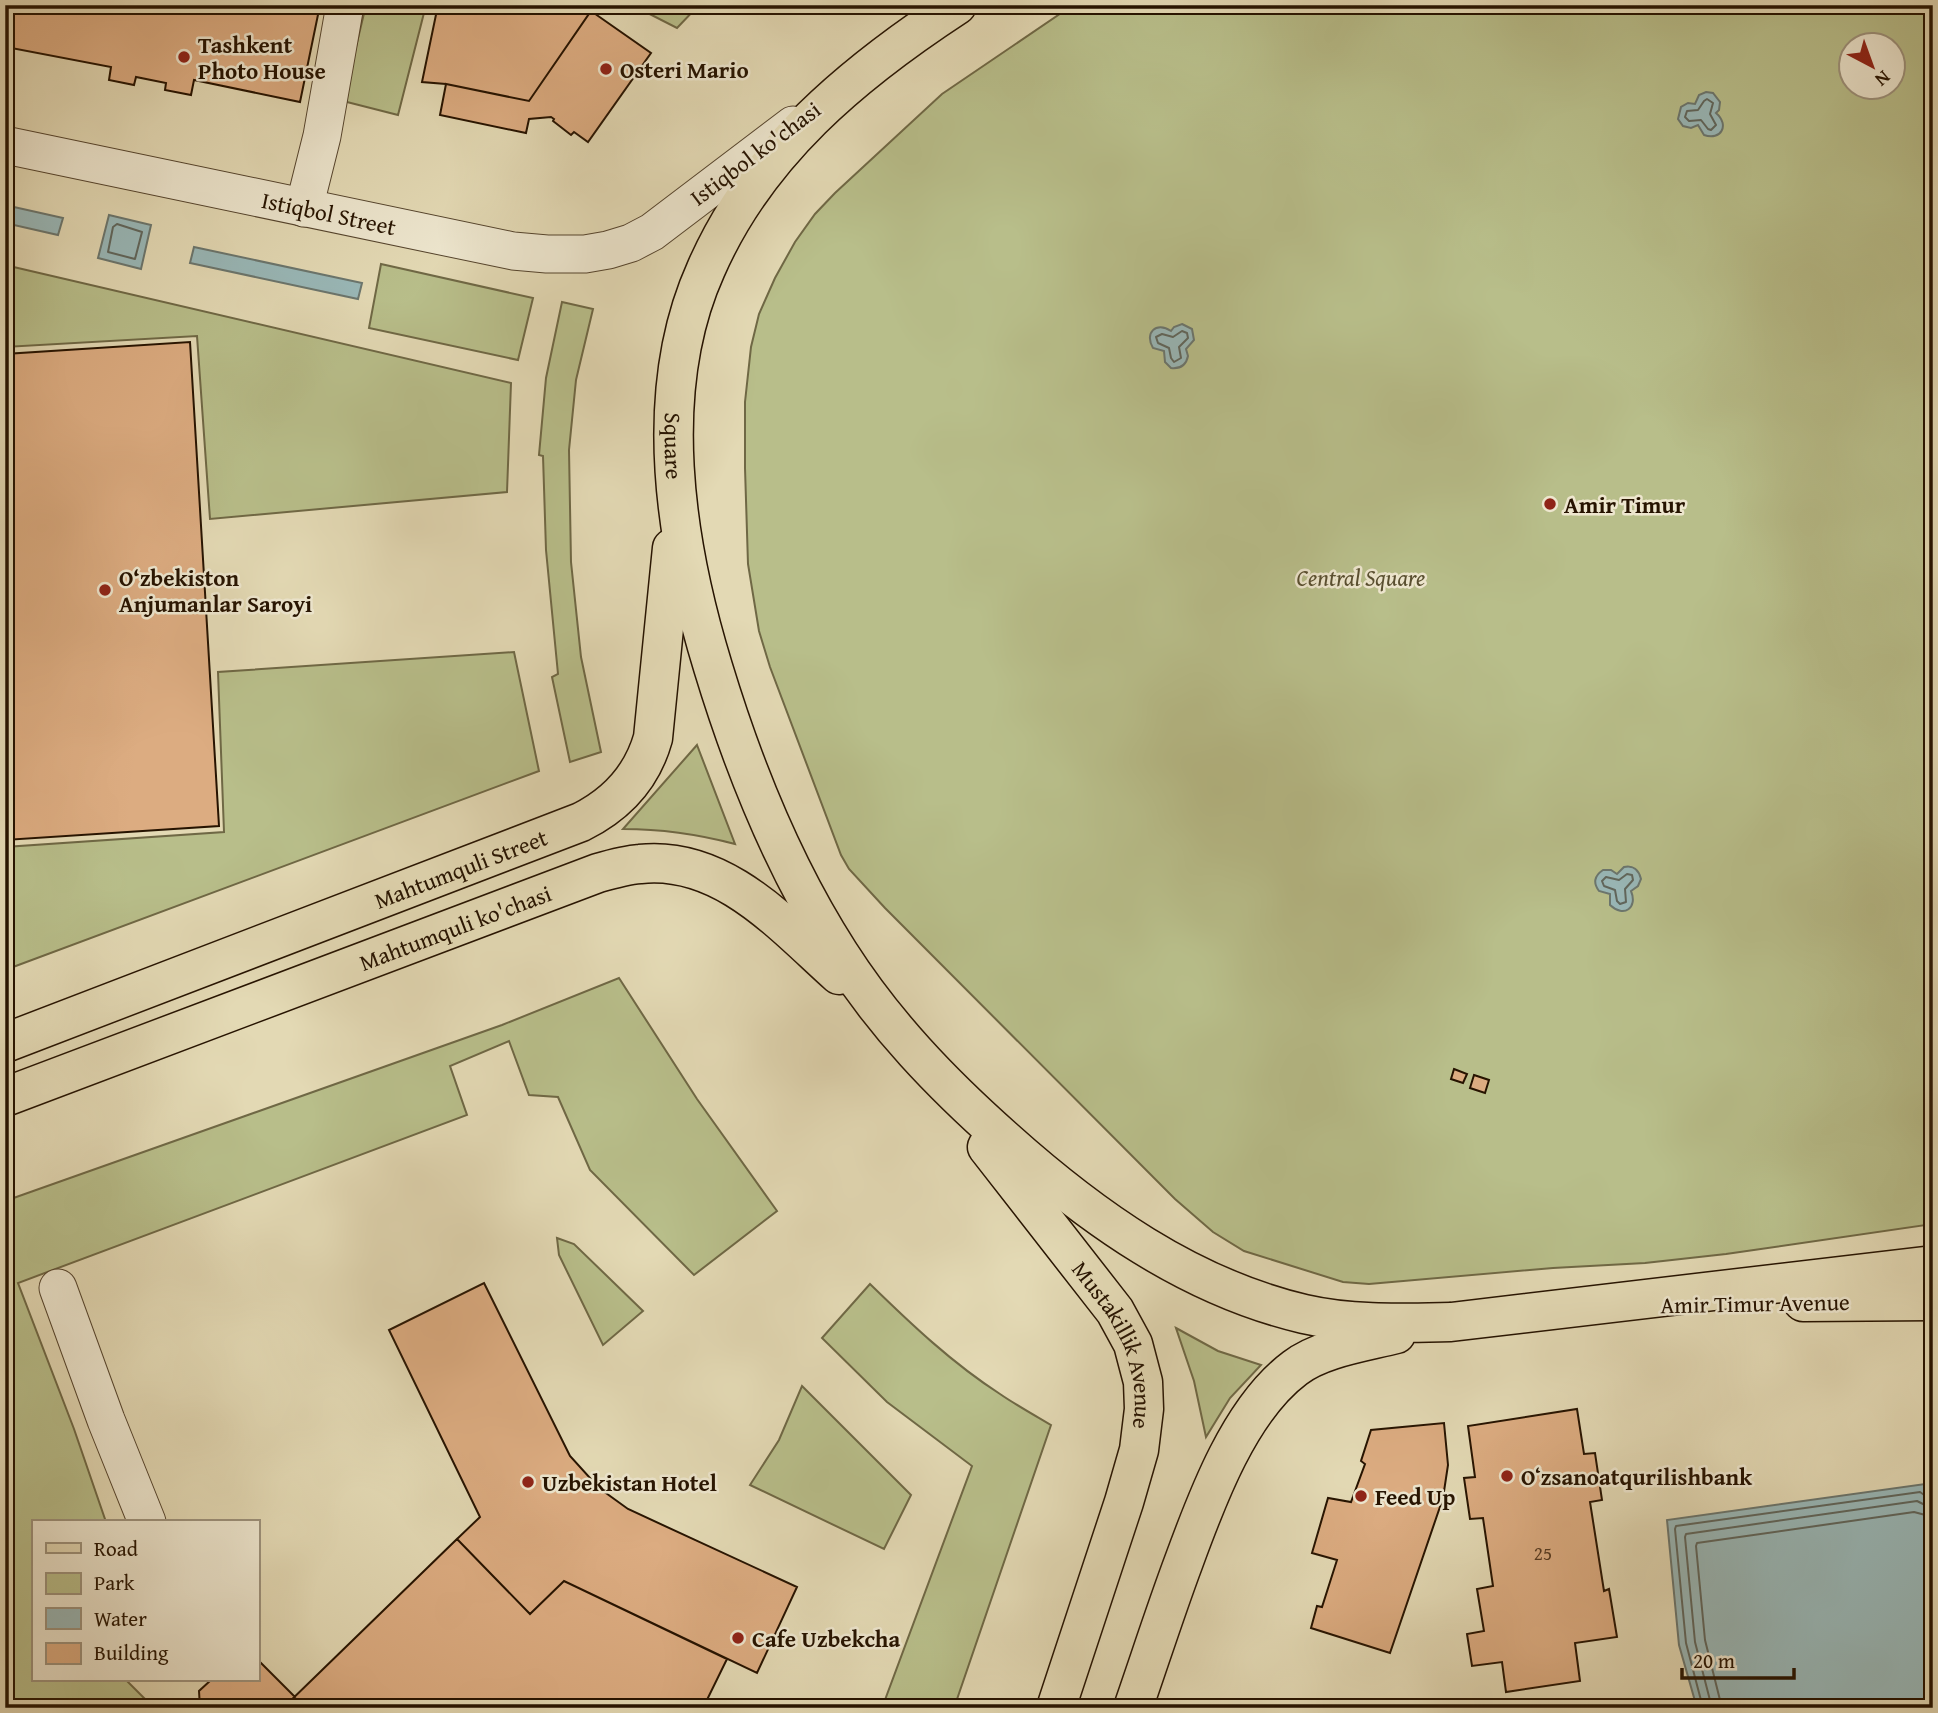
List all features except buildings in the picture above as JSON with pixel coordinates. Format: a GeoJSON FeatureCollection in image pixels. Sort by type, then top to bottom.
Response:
{"type":"FeatureCollection","features":[{"type":"Feature","properties":{"kind":"main road","name":"Square"},"geometry":{"type":"LineString","coordinates":[[677,494],[674,398],[684,334],[705,270],[726,230],[777,154],[816,114],[859,75],[956,5]]}},
{"type":"Feature","properties":{"kind":"main road"},"geometry":{"type":"LineString","coordinates":[[677,494],[691,587],[706,645],[729,720],[776,834],[805,895],[837,951],[886,1019],[965,1104],[1049,1178],[1107,1223],[1190,1272],[1235,1292],[1305,1314],[1340,1320],[1451,1322]]}},
{"type":"Feature","properties":{"kind":"main road","name":"Mahtumquli Street"},"geometry":{"type":"LineString","coordinates":[[5,1043],[581,822],[617,799],[643,766],[653,738],[677,494]]}},
{"type":"Feature","properties":{"kind":"main road","name":"Mahtumquli ko'chasi"},"geometry":{"type":"LineString","coordinates":[[5,1097],[598,873],[642,863],[688,868],[707,873],[736,887],[766,910],[886,1019]]}},
{"type":"Feature","properties":{"kind":"main road","name":"Mustakillik Avenue"},"geometry":{"type":"LineString","coordinates":[[886,1019],[1108,1301],[1133,1344],[1140,1369],[1144,1409],[1139,1450],[1056,1708]]}},
{"type":"Feature","properties":{"kind":"main road"},"geometry":{"type":"LineString","coordinates":[[1133,1708],[1205,1502],[1238,1438],[1268,1395],[1294,1368],[1311,1359],[1360,1343],[1451,1322],[1933,1265]]}},
{"type":"Feature","properties":{"kind":"main road","name":"Amir Timur Avenue"},"geometry":{"type":"LineString","coordinates":[[1577,1307],[1933,1301]]}},
{"type":"Feature","properties":{"kind":"street"},"geometry":{"type":"LineString","coordinates":[[304,208],[322,136],[345,5]]}},
{"type":"Feature","properties":{"kind":"street","name":"Istiqbol ko'chasi"},"geometry":{"type":"LineString","coordinates":[[304,208],[513,251],[573,254],[608,250],[631,243],[652,232],[859,75]]}},
{"type":"Feature","properties":{"kind":"street","name":"Istiqbol Street"},"geometry":{"type":"LineString","coordinates":[[5,145],[304,208]]}},
{"type":"Feature","properties":{"kind":"street"},"geometry":{"type":"LineString","coordinates":[[58,1288],[146,1520]]}},
{"type":"Feature","properties":{"kind":"green space"},"geometry":{"type":"Polygon","coordinates":[[[366,5],[426,5],[398,115],[343,101],[366,5]]]}},
{"type":"Feature","properties":{"kind":"green space"},"geometry":{"type":"Polygon","coordinates":[[[632,5],[699,5],[677,28],[632,5]]]}},
{"type":"Feature","properties":{"kind":"green space","name":"Central Square"},"geometry":{"type":"Polygon","coordinates":[[[1073,5],[1933,5],[1933,1224],[1645,1263],[1369,1284],[1343,1282],[1244,1251],[1213,1232],[1175,1199],[849,869],[841,855],[770,667],[759,631],[748,564],[745,402],[751,347],[759,314],[775,278],[795,242],[815,214],[942,94],[1073,5]]]}},
{"type":"Feature","properties":{"kind":"green space"},"geometry":{"type":"Polygon","coordinates":[[[381,264],[533,298],[518,360],[369,328],[381,264]]]}},
{"type":"Feature","properties":{"kind":"green space"},"geometry":{"type":"Polygon","coordinates":[[[5,265],[511,383],[507,492],[210,519],[197,336],[5,347],[5,265]]]}},
{"type":"Feature","properties":{"kind":"green space"},"geometry":{"type":"Polygon","coordinates":[[[562,302],[593,309],[576,380],[569,450],[571,562],[581,657],[601,752],[570,762],[552,677],[558,674],[546,550],[543,456],[539,455],[546,378],[562,302]]]}},
{"type":"Feature","properties":{"kind":"green space"},"geometry":{"type":"Polygon","coordinates":[[[514,652],[539,771],[5,970],[5,847],[224,832],[218,672],[514,652]]]}},
{"type":"Feature","properties":{"kind":"green space"},"geometry":{"type":"Polygon","coordinates":[[[697,745],[735,844],[679,833],[623,829],[697,745]]]}},
{"type":"Feature","properties":{"kind":"green space"},"geometry":{"type":"Polygon","coordinates":[[[619,978],[697,1099],[777,1211],[694,1275],[590,1170],[558,1097],[529,1095],[509,1041],[450,1066],[467,1115],[18,1283],[105,1520],[32,1520],[32,1682],[128,1682],[154,1708],[5,1708],[5,1201],[502,1025],[619,978]]]}},
{"type":"Feature","properties":{"kind":"green space"},"geometry":{"type":"Polygon","coordinates":[[[557,1238],[574,1244],[643,1311],[603,1345],[559,1255],[557,1238]]]}},
{"type":"Feature","properties":{"kind":"green space"},"geometry":{"type":"Polygon","coordinates":[[[870,1284],[916,1328],[965,1369],[1051,1425],[954,1708],[882,1708],[972,1466],[887,1402],[822,1338],[870,1284]]]}},
{"type":"Feature","properties":{"kind":"green space"},"geometry":{"type":"Polygon","coordinates":[[[1176,1328],[1218,1351],[1261,1365],[1230,1398],[1206,1437],[1194,1381],[1176,1328]]]}},
{"type":"Feature","properties":{"kind":"green space"},"geometry":{"type":"Polygon","coordinates":[[[802,1386],[911,1495],[884,1549],[750,1485],[779,1440],[802,1386]]]}},
{"type":"Feature","properties":{"kind":"water"},"geometry":{"type":"Polygon","coordinates":[[[1713,93],[1720,102],[1716,113],[1723,127],[1715,136],[1704,135],[1698,125],[1691,128],[1683,126],[1678,119],[1681,107],[1688,103],[1695,104],[1699,95],[1713,93]]]}},
{"type":"Feature","properties":{"kind":"water"},"geometry":{"type":"Polygon","coordinates":[[[5,205],[63,218],[58,235],[5,223],[5,205]]]}},
{"type":"Feature","properties":{"kind":"water"},"geometry":{"type":"Polygon","coordinates":[[[109,215],[151,225],[141,269],[98,258],[109,215]]]}},
{"type":"Feature","properties":{"kind":"water"},"geometry":{"type":"Polygon","coordinates":[[[194,247],[362,283],[358,299],[190,263],[194,247]]]}},
{"type":"Feature","properties":{"kind":"water"},"geometry":{"type":"Polygon","coordinates":[[[1182,324],[1192,329],[1194,340],[1186,349],[1188,356],[1184,364],[1171,368],[1165,362],[1164,351],[1153,348],[1151,333],[1161,327],[1171,331],[1182,324]]]}},
{"type":"Feature","properties":{"kind":"water"},"geometry":{"type":"Polygon","coordinates":[[[1624,867],[1635,869],[1641,879],[1638,886],[1631,891],[1631,906],[1620,911],[1610,905],[1610,894],[1599,891],[1595,880],[1603,870],[1611,870],[1617,874],[1624,867]]]}},
{"type":"Feature","properties":{"kind":"water"},"geometry":{"type":"Polygon","coordinates":[[[1925,1484],[1933,1494],[1933,1708],[1697,1708],[1679,1645],[1667,1520],[1925,1484]]]}},
{"type":"Feature","properties":{"kind":"place","name":"Tashkent Photo House"},"geometry":{"type":"Point","coordinates":[184,57]}},
{"type":"Feature","properties":{"kind":"place","name":"Osteri Mario"},"geometry":{"type":"Point","coordinates":[606,69]}},
{"type":"Feature","properties":{"kind":"place","name":"Amir Timur"},"geometry":{"type":"Point","coordinates":[1550,504]}},
{"type":"Feature","properties":{"kind":"place","name":"O‘zbekiston Anjumanlar Saroyi"},"geometry":{"type":"Point","coordinates":[105,590]}},
{"type":"Feature","properties":{"kind":"place","name":"Oʻzsanoatqurilishbank"},"geometry":{"type":"Point","coordinates":[1507,1476]}},
{"type":"Feature","properties":{"kind":"place","name":"Uzbekistan Hotel"},"geometry":{"type":"Point","coordinates":[528,1482]}},
{"type":"Feature","properties":{"kind":"place","name":"Feed Up"},"geometry":{"type":"Point","coordinates":[1361,1496]}},
{"type":"Feature","properties":{"kind":"place","name":"Cafe Uzbekcha"},"geometry":{"type":"Point","coordinates":[738,1638]}}]}
